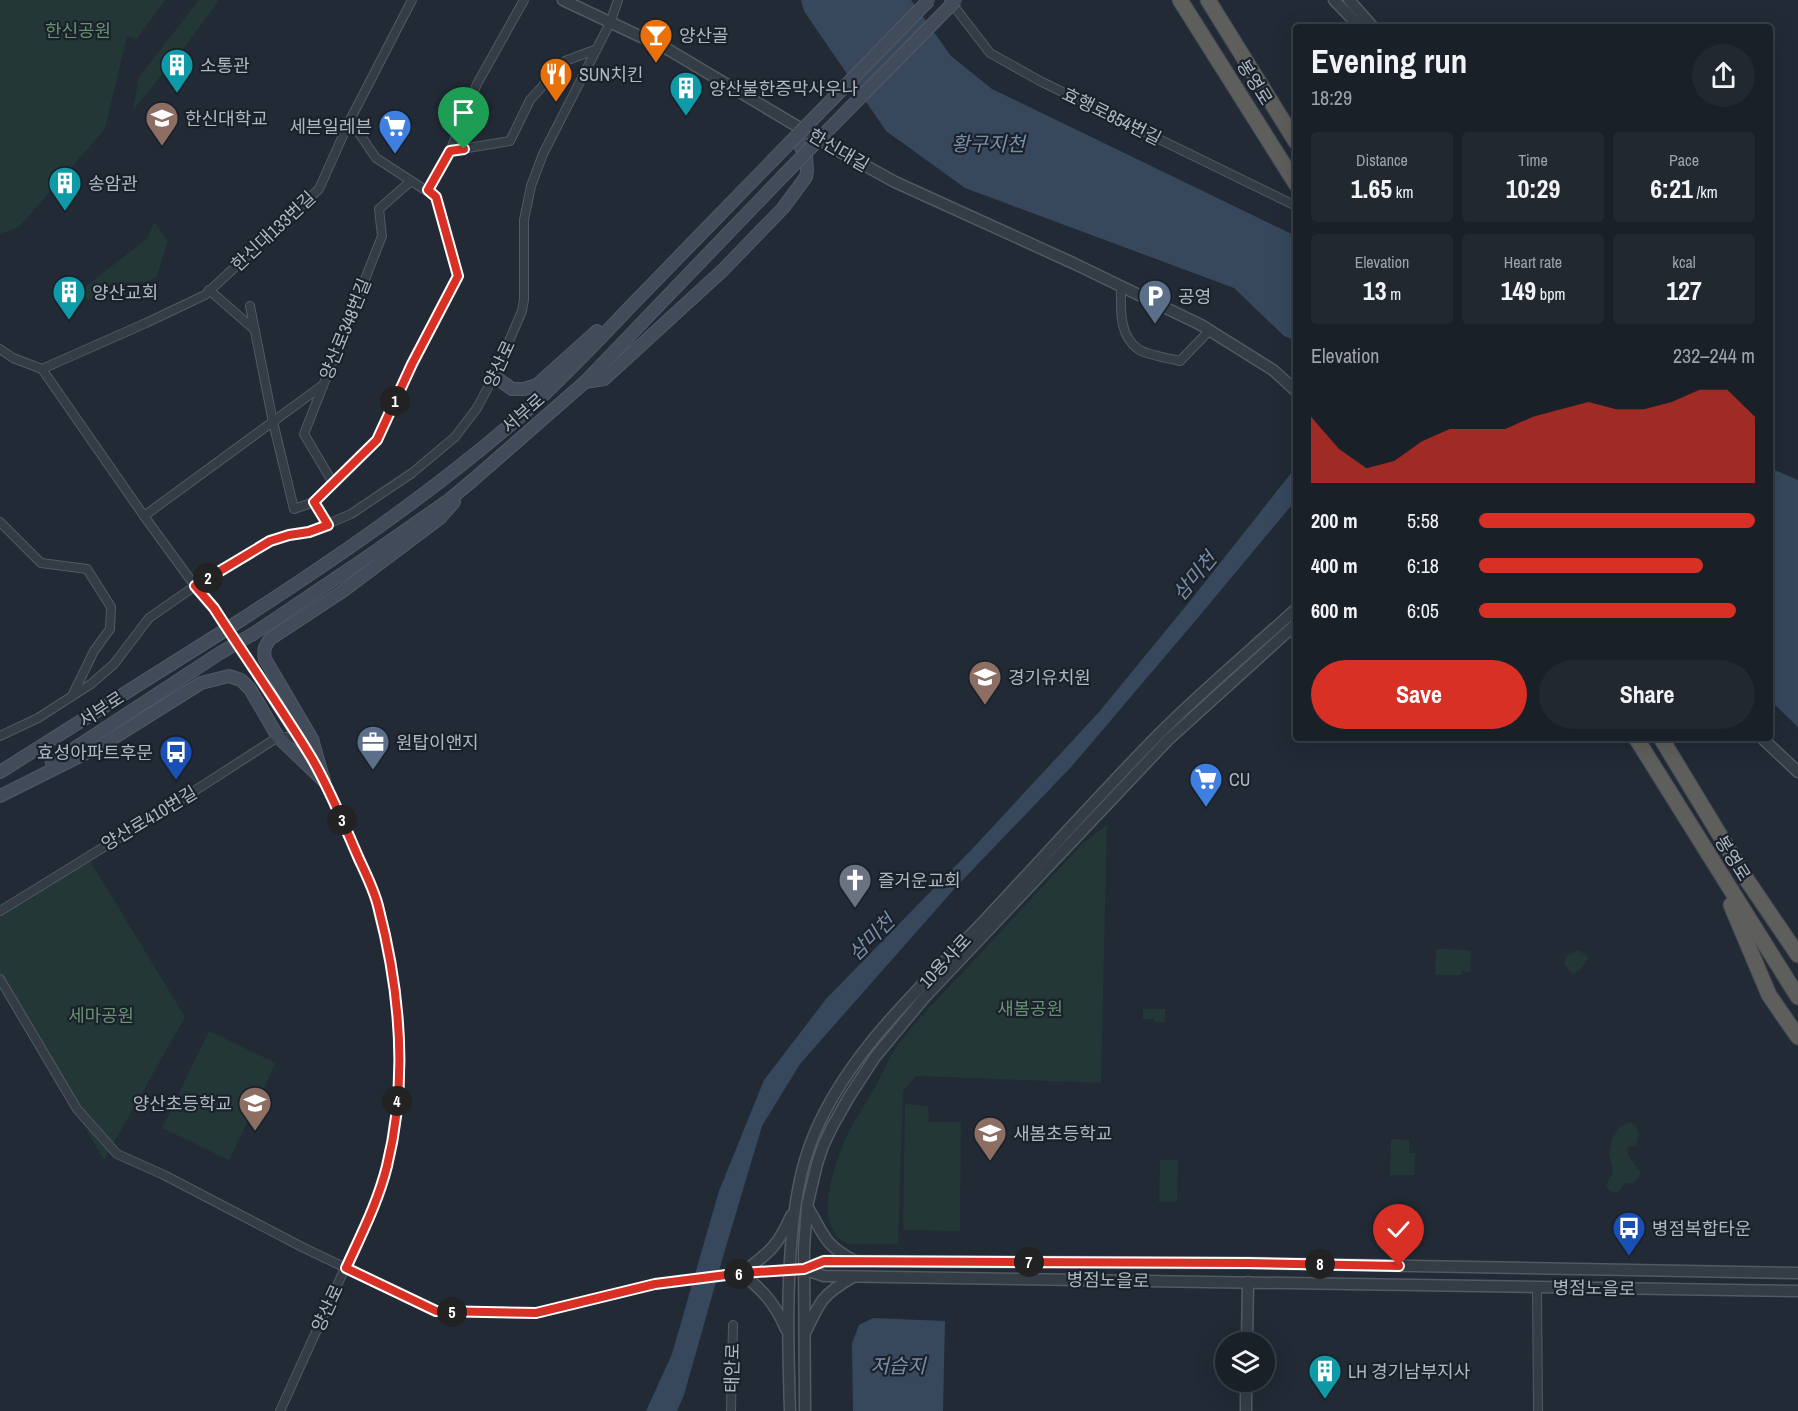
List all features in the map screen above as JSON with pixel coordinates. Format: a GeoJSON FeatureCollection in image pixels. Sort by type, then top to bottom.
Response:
{"type":"FeatureCollection","features":[{"type":"Feature","properties":{"kind":"highway","name":"봉영로"},"geometry":{"type":"LineString","coordinates":[[1180,0],[1293,179]]}},
{"type":"Feature","properties":{"kind":"highway","name":"봉영로"},"geometry":{"type":"LineString","coordinates":[[1208,0],[1293,137]]}},
{"type":"Feature","properties":{"kind":"highway","name":"봉영로"},"geometry":{"type":"LineString","coordinates":[[1638,741],[1798,997]]}},
{"type":"Feature","properties":{"kind":"highway","name":"봉영로"},"geometry":{"type":"LineString","coordinates":[[1663,741],[1747,880],[1798,955]]}},
{"type":"Feature","properties":{"kind":"highway"},"geometry":{"type":"LineString","coordinates":[[1712,861],[1769,995],[1798,1037]]}},
{"type":"Feature","properties":{"kind":"highway"},"geometry":{"type":"LineString","coordinates":[[1780,928],[1798,939]]}},
{"type":"Feature","properties":{"kind":"main road","name":"서부로"},"geometry":{"type":"LineString","coordinates":[[0,772],[312,574],[400,512],[475,454],[534,404],[929,0]]}},
{"type":"Feature","properties":{"kind":"main road","name":"서부로"},"geometry":{"type":"LineString","coordinates":[[0,795],[253,634],[449,500],[585,381],[956,0]]}},
{"type":"Feature","properties":{"kind":"main road"},"geometry":{"type":"LineString","coordinates":[[585,381],[604,379],[723,270],[783,208],[806,177],[806,156],[797,141],[804,130]]}},
{"type":"Feature","properties":{"kind":"main road"},"geometry":{"type":"LineString","coordinates":[[494,375],[512,389],[524,390],[537,385],[663,273]]}},
{"type":"Feature","properties":{"kind":"main road"},"geometry":{"type":"LineString","coordinates":[[324,781],[312,739],[265,658],[263,651],[265,645],[270,639],[343,591],[440,518],[473,480]]}},
{"type":"Feature","properties":{"kind":"main road"},"geometry":{"type":"LineString","coordinates":[[0,795],[102,745],[201,683],[229,676],[241,680],[250,689],[278,737],[324,781]]}},
{"type":"Feature","properties":{"kind":"street","name":"한신대133번길"},"geometry":{"type":"LineString","coordinates":[[42,369],[205,295],[319,189],[350,120],[412,0]]}},
{"type":"Feature","properties":{"kind":"street"},"geometry":{"type":"LineString","coordinates":[[428,190],[450,151],[477,84],[524,0]]}},
{"type":"Feature","properties":{"kind":"street","name":"한신대길"},"geometry":{"type":"LineString","coordinates":[[563,0],[669,50],[895,182],[1121,286],[1210,330],[1273,370],[1293,388]]}},
{"type":"Feature","properties":{"kind":"street","name":"양산로"},"geometry":{"type":"LineString","coordinates":[[0,736],[38,718],[91,684],[114,664],[149,618],[195,586],[270,541],[309,532],[351,514],[412,473],[455,437],[477,408],[522,311],[524,220],[531,186],[543,154],[610,23],[618,0]]}},
{"type":"Feature","properties":{"kind":"street","name":"효행로854번길"},"geometry":{"type":"LineString","coordinates":[[949,0],[990,53],[1040,81],[1293,205]]}},
{"type":"Feature","properties":{"kind":"street"},"geometry":{"type":"LineString","coordinates":[[1334,0],[1357,24]]}},
{"type":"Feature","properties":{"kind":"street"},"geometry":{"type":"LineString","coordinates":[[1349,0],[1370,24]]}},
{"type":"Feature","properties":{"kind":"street"},"geometry":{"type":"LineString","coordinates":[[450,151],[510,141],[530,100],[565,61],[597,49]]}},
{"type":"Feature","properties":{"kind":"street"},"geometry":{"type":"LineString","coordinates":[[250,306],[273,422],[294,509],[314,502],[377,440],[412,364],[458,276],[436,197],[376,158],[350,120]]}},
{"type":"Feature","properties":{"kind":"street","name":"양산로348번길"},"geometry":{"type":"LineString","coordinates":[[333,483],[304,434],[382,236],[379,209],[411,181]]}},
{"type":"Feature","properties":{"kind":"street"},"geometry":{"type":"LineString","coordinates":[[1121,286],[1120,318],[1130,340],[1139,350],[1180,361],[1210,330]]}},
{"type":"Feature","properties":{"kind":"street"},"geometry":{"type":"LineString","coordinates":[[209,290],[255,330]]}},
{"type":"Feature","properties":{"kind":"street"},"geometry":{"type":"LineString","coordinates":[[0,349],[13,358],[42,369],[195,586]]}},
{"type":"Feature","properties":{"kind":"street"},"geometry":{"type":"LineString","coordinates":[[144,516],[323,385]]}},
{"type":"Feature","properties":{"kind":"street"},"geometry":{"type":"LineString","coordinates":[[314,502],[328,525]]}},
{"type":"Feature","properties":{"kind":"street"},"geometry":{"type":"LineString","coordinates":[[0,522],[42,563],[87,570],[111,607],[110,629],[94,651],[72,696]]}},
{"type":"Feature","properties":{"kind":"street","name":"양산로"},"geometry":{"type":"LineString","coordinates":[[195,586],[214,608],[311,757],[324,781],[378,903],[393,976],[398,1024],[400,1075],[394,1131],[387,1167],[376,1200],[280,1411]]}},
{"type":"Feature","properties":{"kind":"street","name":"10용사로"},"geometry":{"type":"LineString","coordinates":[[790,1411],[789,1270],[795,1209],[803,1164],[815,1132],[842,1084],[908,1000],[1161,733],[1293,612]]}},
{"type":"Feature","properties":{"kind":"street","name":"10용사로"},"geometry":{"type":"LineString","coordinates":[[805,1411],[804,1269],[807,1211],[817,1164],[832,1126],[862,1077],[895,1031],[924,998],[1168,740],[1293,627]]}},
{"type":"Feature","properties":{"kind":"street"},"geometry":{"type":"LineString","coordinates":[[278,737],[301,742]]}},
{"type":"Feature","properties":{"kind":"street","name":"양산로410번길"},"geometry":{"type":"LineString","coordinates":[[0,911],[278,737]]}},
{"type":"Feature","properties":{"kind":"street"},"geometry":{"type":"LineString","coordinates":[[1765,741],[1798,772]]}},
{"type":"Feature","properties":{"kind":"street"},"geometry":{"type":"LineString","coordinates":[[0,979],[77,1109],[117,1154],[164,1175],[436,1311],[536,1313],[655,1284],[742,1273],[804,1269]]}},
{"type":"Feature","properties":{"kind":"street"},"geometry":{"type":"LineString","coordinates":[[795,1209],[797,1219],[801,1221],[807,1211],[827,1242],[856,1261],[852,1266],[855,1276],[832,1290],[820,1301],[804,1334]]}},
{"type":"Feature","properties":{"kind":"street"},"geometry":{"type":"LineString","coordinates":[[742,1273],[773,1249],[795,1209]]}},
{"type":"Feature","properties":{"kind":"street","name":"병점노을로"},"geometry":{"type":"LineString","coordinates":[[804,1269],[824,1261],[1181,1262],[1798,1273]]}},
{"type":"Feature","properties":{"kind":"street"},"geometry":{"type":"LineString","coordinates":[[1180,1281],[1185,1276],[1185,1268],[1181,1262]]}},
{"type":"Feature","properties":{"kind":"street"},"geometry":{"type":"LineString","coordinates":[[1312,1283],[1309,1276],[1314,1264]]}},
{"type":"Feature","properties":{"kind":"street"},"geometry":{"type":"LineString","coordinates":[[1482,1286],[1487,1281],[1487,1274],[1483,1267]]}},
{"type":"Feature","properties":{"kind":"street","name":"병점노을로"},"geometry":{"type":"LineString","coordinates":[[804,1269],[824,1276],[1798,1291]]}},
{"type":"Feature","properties":{"kind":"street"},"geometry":{"type":"LineString","coordinates":[[1596,1288],[1593,1276],[1599,1269]]}},
{"type":"Feature","properties":{"kind":"street"},"geometry":{"type":"LineString","coordinates":[[742,1273],[770,1299],[788,1335]]}},
{"type":"Feature","properties":{"kind":"street"},"geometry":{"type":"LineString","coordinates":[[1774,1273],[1778,1279],[1778,1286],[1774,1291]]}},
{"type":"Feature","properties":{"kind":"street"},"geometry":{"type":"LineString","coordinates":[[1247,1332],[1248,1282]]}},
{"type":"Feature","properties":{"kind":"street"},"geometry":{"type":"LineString","coordinates":[[1537,1287],[1538,1411]]}},
{"type":"Feature","properties":{"kind":"street","name":"태안로"},"geometry":{"type":"LineString","coordinates":[[731,1411],[733,1325]]}},
{"type":"Feature","properties":{"kind":"street"},"geometry":{"type":"LineString","coordinates":[[1246,1392],[1246,1411]]}},
{"type":"Feature","properties":{"kind":"green space","name":"한신공원"},"geometry":{"type":"Polygon","coordinates":[[[0,0],[165,0],[136,40],[127,36],[105,129],[19,227],[0,234],[0,0]]]}},
{"type":"Feature","properties":{"kind":"green space"},"geometry":{"type":"Polygon","coordinates":[[[199,0],[219,0],[133,110],[139,77],[199,0]]]}},
{"type":"Feature","properties":{"kind":"green space"},"geometry":{"type":"Polygon","coordinates":[[[154,222],[168,241],[157,276],[147,282],[112,283],[88,301],[81,290],[148,238],[154,222]]]}},
{"type":"Feature","properties":{"kind":"green space","name":"새봄공원"},"geometry":{"type":"Polygon","coordinates":[[[1107,825],[1101,1083],[916,1076],[903,1091],[898,1244],[848,1244],[842,1241],[834,1232],[828,1214],[830,1185],[834,1170],[850,1130],[894,1050],[930,1006],[1083,843],[1107,825]]]}},
{"type":"Feature","properties":{"kind":"green space","name":"세마공원"},"geometry":{"type":"Polygon","coordinates":[[[87,856],[185,1017],[104,1160],[0,980],[0,911],[87,856]]]}},
{"type":"Feature","properties":{"kind":"green space"},"geometry":{"type":"Polygon","coordinates":[[[1436,949],[1471,950],[1470,972],[1462,971],[1462,975],[1435,975],[1436,949]]]}},
{"type":"Feature","properties":{"kind":"green space"},"geometry":{"type":"Polygon","coordinates":[[[1579,950],[1588,959],[1585,965],[1573,975],[1565,965],[1566,956],[1579,950]]]}},
{"type":"Feature","properties":{"kind":"green space"},"geometry":{"type":"Polygon","coordinates":[[[1143,1009],[1165,1009],[1165,1022],[1143,1019],[1143,1009]]]}},
{"type":"Feature","properties":{"kind":"green space"},"geometry":{"type":"Polygon","coordinates":[[[209,1031],[276,1063],[229,1160],[162,1128],[209,1031]]]}},
{"type":"Feature","properties":{"kind":"green space"},"geometry":{"type":"Polygon","coordinates":[[[905,1104],[928,1106],[929,1122],[961,1122],[960,1231],[903,1230],[905,1104]]]}},
{"type":"Feature","properties":{"kind":"green space"},"geometry":{"type":"Polygon","coordinates":[[[1630,1122],[1636,1126],[1639,1134],[1636,1146],[1628,1147],[1628,1154],[1641,1173],[1635,1182],[1624,1183],[1619,1191],[1612,1192],[1606,1185],[1613,1172],[1609,1154],[1612,1139],[1620,1127],[1630,1122]]]}},
{"type":"Feature","properties":{"kind":"green space"},"geometry":{"type":"Polygon","coordinates":[[[1391,1139],[1409,1140],[1409,1153],[1415,1153],[1414,1175],[1390,1175],[1391,1139]]]}},
{"type":"Feature","properties":{"kind":"green space"},"geometry":{"type":"Polygon","coordinates":[[[1160,1160],[1178,1160],[1177,1202],[1159,1202],[1160,1160]]]}},
{"type":"Feature","properties":{"kind":"water","name":"황구지천"},"geometry":{"type":"Polygon","coordinates":[[[801,0],[911,0],[951,56],[992,89],[1293,235],[1293,340],[1284,336],[1234,288],[965,188],[886,131],[804,11],[801,0]]]}},
{"type":"Feature","properties":{"kind":"water"},"geometry":{"type":"Polygon","coordinates":[[[1773,469],[1798,480],[1798,727],[1773,703],[1773,469]]]}},
{"type":"Feature","properties":{"kind":"water"},"geometry":{"type":"Polygon","coordinates":[[[1293,471],[1293,504],[1072,766],[956,887],[800,1064],[762,1126],[684,1395],[677,1411],[646,1411],[672,1354],[719,1191],[764,1080],[826,999],[973,848],[1099,712],[1293,471]]]}},
{"type":"Feature","properties":{"kind":"water","name":"저습지"},"geometry":{"type":"Polygon","coordinates":[[[873,1318],[945,1321],[943,1411],[853,1411],[852,1343],[859,1325],[873,1318]]]}},
{"type":"Feature","properties":{"kind":"place","name":"양산골"},"geometry":{"type":"Point","coordinates":[656,64]}},
{"type":"Feature","properties":{"kind":"place","name":"소통관"},"geometry":{"type":"Point","coordinates":[177,94]}},
{"type":"Feature","properties":{"kind":"place","name":"SUN치킨"},"geometry":{"type":"Point","coordinates":[556,103]}},
{"type":"Feature","properties":{"kind":"place","name":"양산불한증막사우나"},"geometry":{"type":"Point","coordinates":[686,117]}},
{"type":"Feature","properties":{"kind":"place","name":"한신대학교"},"geometry":{"type":"Point","coordinates":[162,147]}},
{"type":"Feature","properties":{"kind":"place","name":"세븐일레븐"},"geometry":{"type":"Point","coordinates":[395,155]}},
{"type":"Feature","properties":{"kind":"place","name":"송암관"},"geometry":{"type":"Point","coordinates":[65,212]}},
{"type":"Feature","properties":{"kind":"place","name":"양산교회"},"geometry":{"type":"Point","coordinates":[69,321]}},
{"type":"Feature","properties":{"kind":"place","name":"공영"},"geometry":{"type":"Point","coordinates":[1155,325]}},
{"type":"Feature","properties":{"kind":"place","name":"경기유치원"},"geometry":{"type":"Point","coordinates":[985,706]}},
{"type":"Feature","properties":{"kind":"place","name":"원탑이앤지"},"geometry":{"type":"Point","coordinates":[373,771]}},
{"type":"Feature","properties":{"kind":"place","name":"효성아파트후문"},"geometry":{"type":"Point","coordinates":[176,781]}},
{"type":"Feature","properties":{"kind":"place","name":"CU"},"geometry":{"type":"Point","coordinates":[1206,808]}},
{"type":"Feature","properties":{"kind":"place","name":"즐거운교회"},"geometry":{"type":"Point","coordinates":[855,909]}},
{"type":"Feature","properties":{"kind":"place","name":"양산초등학교"},"geometry":{"type":"Point","coordinates":[255,1132]}},
{"type":"Feature","properties":{"kind":"place","name":"새봄초등학교"},"geometry":{"type":"Point","coordinates":[990,1162]}},
{"type":"Feature","properties":{"kind":"place","name":"병점복합타운"},"geometry":{"type":"Point","coordinates":[1629,1257]}},
{"type":"Feature","properties":{"kind":"place","name":"LH 경기남부지사"},"geometry":{"type":"Point","coordinates":[1325,1400]}},
{"type":"Feature","properties":{"kind":"route"},"geometry":{"type":"LineString","coordinates":[[464,149],[450,151],[428,190],[436,197],[458,276],[412,364],[377,440],[314,502],[328,525],[270,541],[195,586],[214,608],[311,757],[345,826],[378,903],[393,976],[400,1075],[394,1131],[387,1167],[376,1200],[346,1268],[436,1311],[536,1313],[655,1284],[742,1273],[804,1269],[824,1261],[1399,1266]]}},
{"type":"Feature","properties":{"kind":"water label","name":"삼미천"},"geometry":{"type":"Point","coordinates":[1194,576]}},
{"type":"Feature","properties":{"kind":"water label","name":"삼미천"},"geometry":{"type":"Point","coordinates":[871,937]}}]}
